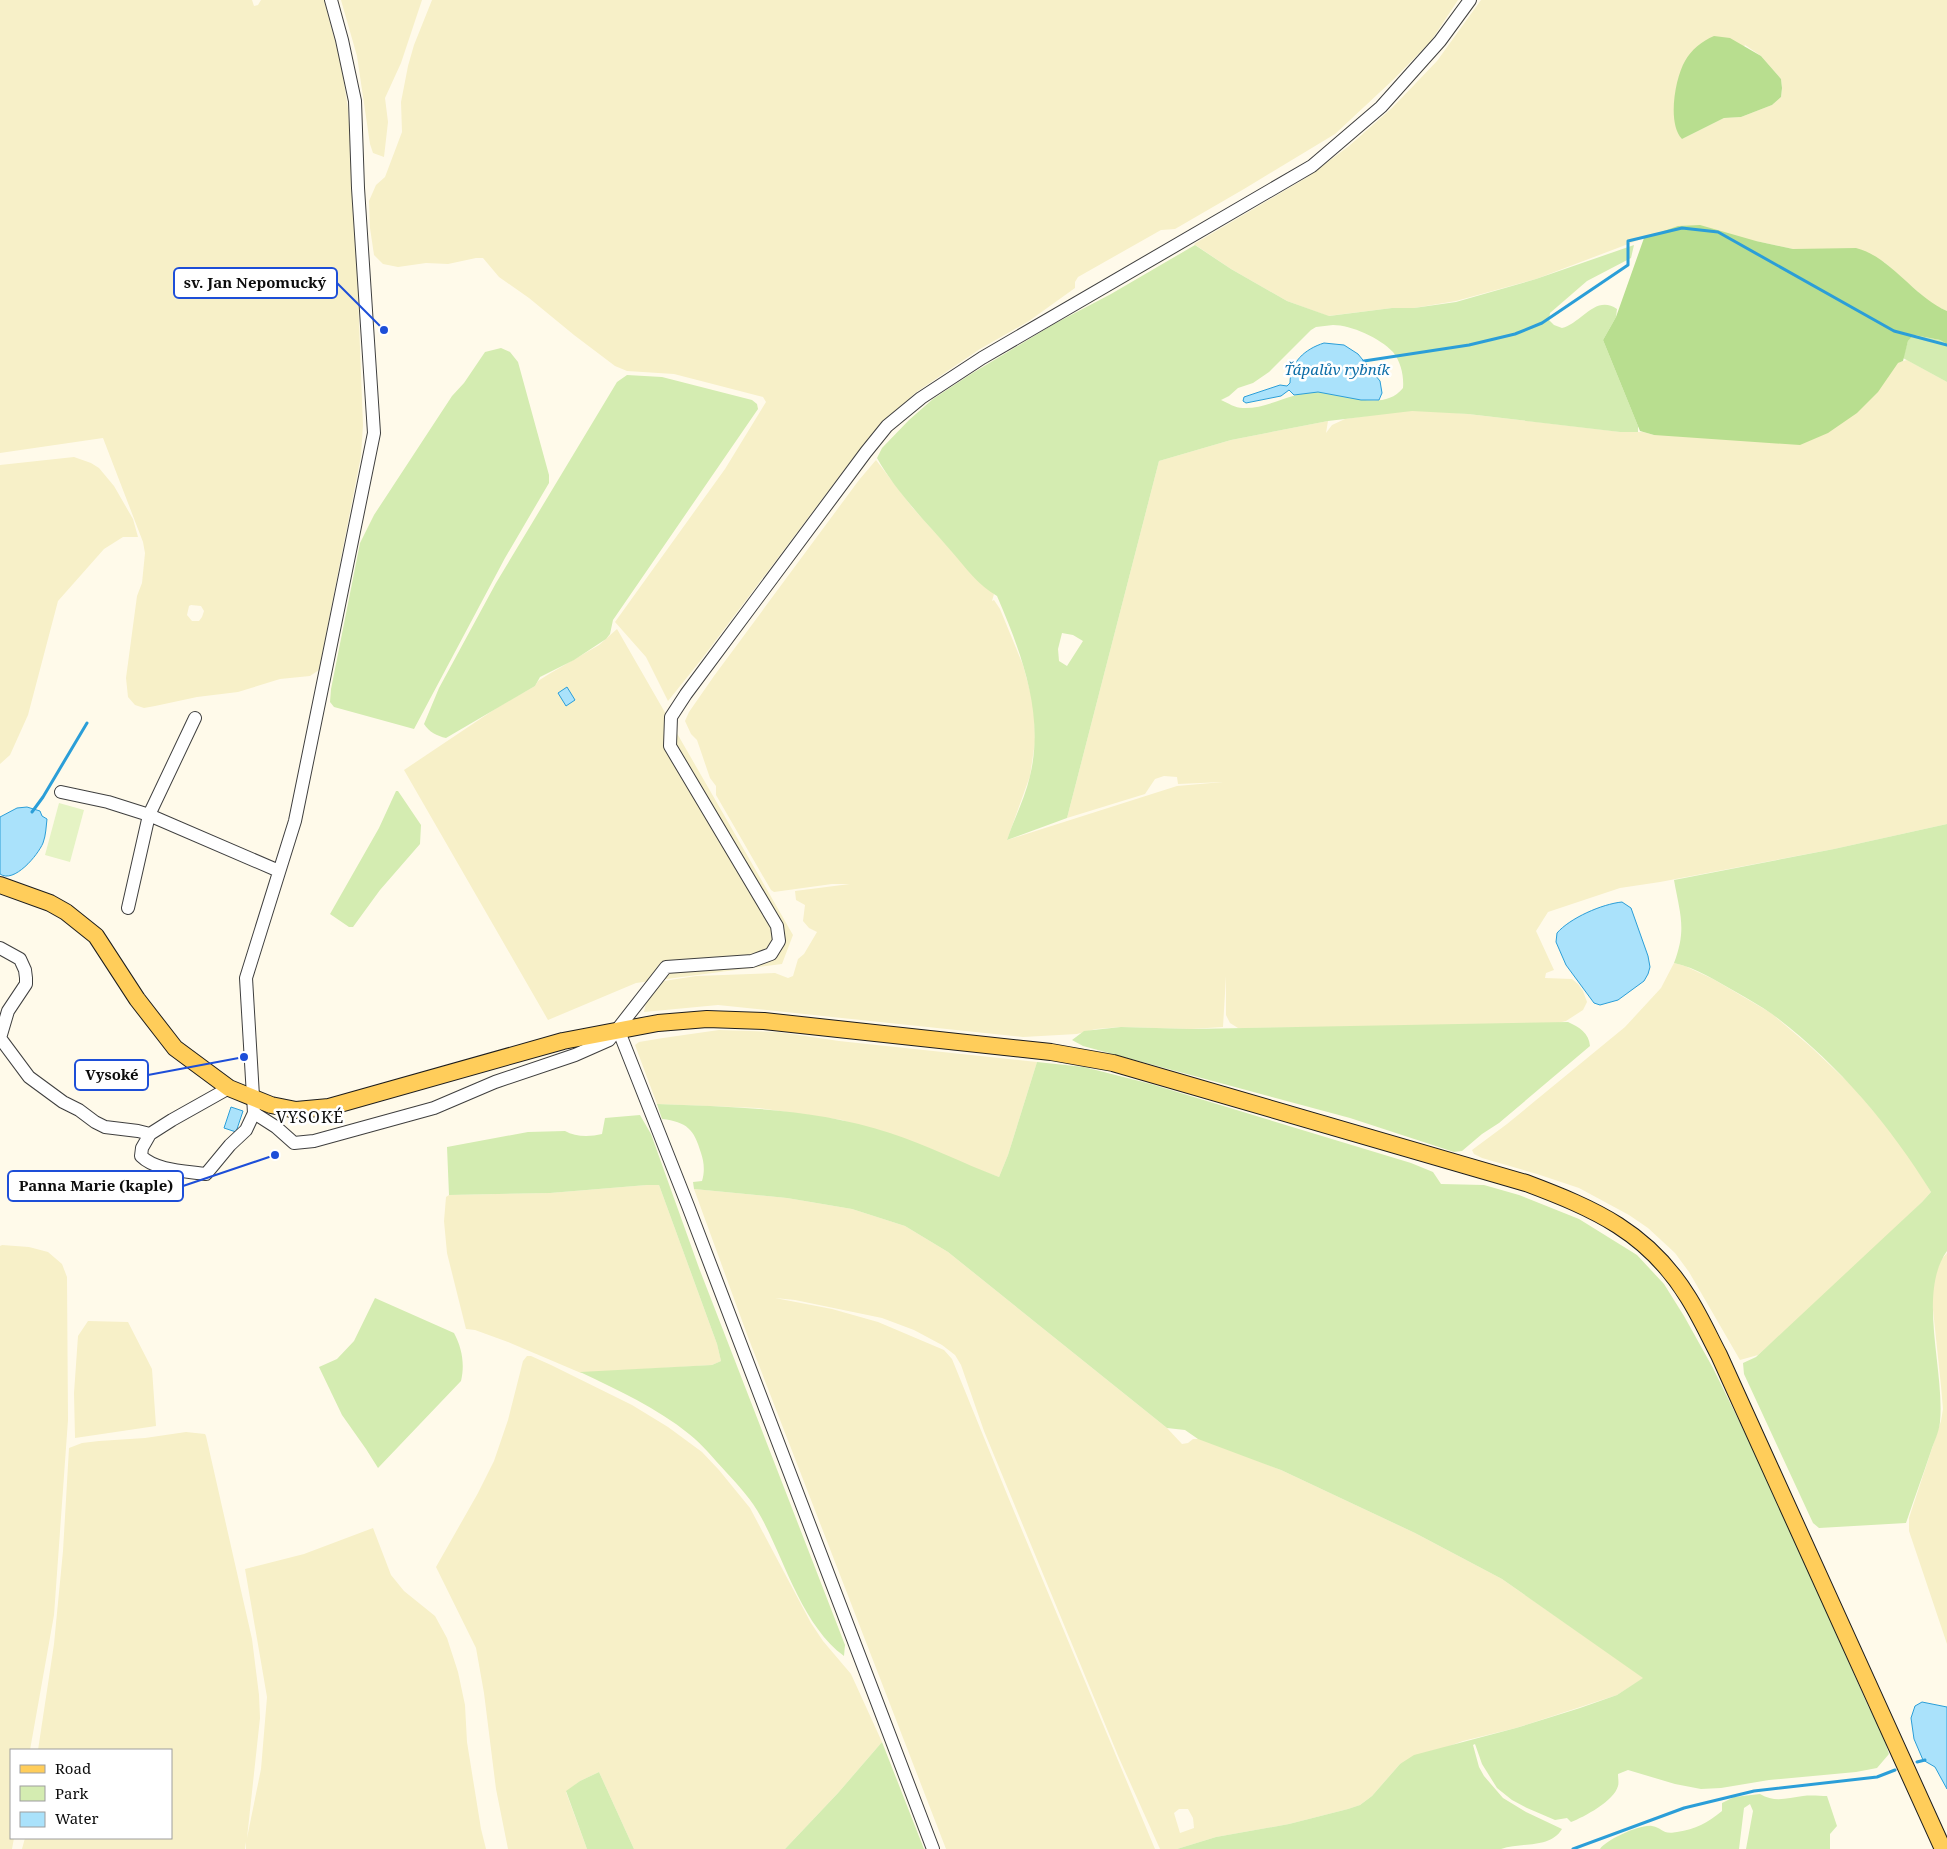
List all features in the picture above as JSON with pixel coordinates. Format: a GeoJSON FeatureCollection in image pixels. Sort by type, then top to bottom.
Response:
{"type":"FeatureCollection","features":[{"type":"Feature","properties":{"kind":"main road"},"geometry":{"type":"LineString","coordinates":[[0,886],[50,903],[66,912],[96,936],[137,999],[175,1048],[254,1106],[296,1110],[328,1107],[540,1046],[618,1029],[707,1019],[764,1021],[1050,1052],[1113,1063],[1526,1183],[1566,1198],[1611,1220],[1647,1246],[1669,1270],[1688,1298],[1719,1355],[1872,1688],[1943,1849]]}},
{"type":"Feature","properties":{"kind":"street"},"geometry":{"type":"LineString","coordinates":[[229,1088],[150,1134],[142,1148],[141,1156],[146,1162],[172,1170],[206,1174],[246,1130],[254,1106],[246,978],[296,820],[374,434],[358,188],[355,101],[331,0]]}},
{"type":"Feature","properties":{"kind":"street"},"geometry":{"type":"LineString","coordinates":[[254,1106],[294,1144],[314,1142],[434,1108],[495,1082],[575,1055],[609,1040],[639,999],[666,967],[752,960],[771,954],[779,941],[777,926],[670,746],[671,717],[686,694],[887,426],[921,398],[982,358],[1312,166],[1381,107],[1440,41],[1470,0]]}},
{"type":"Feature","properties":{"kind":"street"},"geometry":{"type":"LineString","coordinates":[[128,908],[149,815],[196,718]]}},
{"type":"Feature","properties":{"kind":"street"},"geometry":{"type":"LineString","coordinates":[[61,792],[108,802],[149,815],[279,870]]}},
{"type":"Feature","properties":{"kind":"street"},"geometry":{"type":"LineString","coordinates":[[0,948],[20,959],[25,970],[26,984],[8,1011],[0,1038],[29,1077],[44,1090],[105,1127],[150,1134]]}},
{"type":"Feature","properties":{"kind":"street"},"geometry":{"type":"LineString","coordinates":[[618,1029],[688,1206],[933,1849]]}},
{"type":"Feature","properties":{"kind":"shaded area"},"geometry":{"type":"Polygon","coordinates":[[[0,0],[252,0],[254,6],[258,5],[261,0],[324,0],[341,63],[348,109],[355,219],[363,425],[361,456],[319,670],[310,676],[280,679],[238,692],[197,697],[144,708],[135,705],[128,697],[126,678],[137,596],[142,583],[145,553],[143,542],[103,438],[0,453],[0,0]],[[189,606],[187,615],[192,621],[199,621],[202,617],[204,611],[201,606],[189,606]]]}},
{"type":"Feature","properties":{"kind":"shaded area"},"geometry":{"type":"Polygon","coordinates":[[[341,0],[422,0],[401,63],[385,98],[388,122],[384,157],[373,153],[370,144],[357,56],[341,0]]]}},
{"type":"Feature","properties":{"kind":"shaded area"},"geometry":{"type":"Polygon","coordinates":[[[432,0],[1458,0],[1431,41],[1394,79],[1335,134],[1175,229],[1161,230],[1078,277],[1075,282],[1075,288],[1029,321],[980,349],[915,393],[856,454],[668,701],[646,657],[615,622],[725,469],[766,402],[763,397],[674,374],[627,371],[615,366],[529,298],[499,277],[483,258],[448,264],[426,263],[398,267],[383,264],[374,255],[369,201],[376,185],[385,177],[402,132],[401,102],[408,66],[414,45],[432,0]]]}},
{"type":"Feature","properties":{"kind":"shaded area"},"geometry":{"type":"Polygon","coordinates":[[[1481,0],[1947,0],[1947,311],[1933,305],[1884,262],[1812,250],[1793,249],[1756,241],[1644,238],[1536,279],[1456,301],[1414,308],[1392,308],[1328,316],[1287,301],[1231,269],[1194,244],[1306,178],[1349,146],[1392,108],[1437,61],[1481,0]],[[1745,45],[1682,139],[1724,118],[1741,117],[1772,105],[1781,97],[1781,79],[1761,56],[1745,45]]]}},
{"type":"Feature","properties":{"kind":"shaded area"},"geometry":{"type":"Polygon","coordinates":[[[1907,360],[1947,382],[1947,824],[1834,849],[1620,888],[1548,912],[1536,931],[1554,970],[1546,973],[1545,978],[1572,979],[1583,991],[1587,1002],[1583,1010],[1566,1021],[1558,1023],[1372,1027],[1238,1028],[1230,1023],[1226,1015],[1226,976],[1223,1027],[1191,1029],[1121,1027],[1096,1029],[1077,1034],[1023,1037],[718,1005],[644,1012],[647,998],[664,981],[696,976],[775,973],[788,978],[793,976],[798,959],[804,954],[817,932],[809,928],[803,921],[805,905],[796,900],[795,891],[850,884],[832,884],[774,892],[771,890],[716,795],[716,786],[710,778],[697,740],[691,734],[685,721],[689,712],[714,676],[859,480],[876,460],[912,507],[968,569],[994,594],[992,601],[994,600],[1000,609],[1023,665],[1034,706],[1035,742],[1030,776],[1007,840],[1177,786],[1223,782],[1178,784],[1177,777],[1164,776],[1155,779],[1145,794],[1067,818],[1159,461],[1231,440],[1328,421],[1326,433],[1332,425],[1345,419],[1401,411],[1468,414],[1621,432],[1643,432],[1654,435],[1907,360]]]}},
{"type":"Feature","properties":{"kind":"shaded area"},"geometry":{"type":"Polygon","coordinates":[[[74,457],[99,468],[114,486],[133,519],[138,537],[123,537],[104,549],[58,601],[28,715],[10,755],[0,764],[0,465],[74,457]]]}},
{"type":"Feature","properties":{"kind":"shaded area"},"geometry":{"type":"Polygon","coordinates":[[[617,629],[793,935],[782,964],[636,983],[548,1020],[404,770],[498,707],[535,686],[538,681],[599,645],[617,629]]]}},
{"type":"Feature","properties":{"kind":"shaded area"},"geometry":{"type":"Polygon","coordinates":[[[1674,963],[1713,979],[1771,1013],[1811,1047],[1851,1085],[1882,1121],[1908,1154],[1931,1192],[1839,1282],[1758,1355],[1740,1360],[1689,1272],[1675,1253],[1648,1228],[1629,1215],[1579,1188],[1482,1158],[1474,1154],[1472,1150],[1507,1124],[1625,1027],[1661,988],[1674,963]]]}},
{"type":"Feature","properties":{"kind":"shaded area"},"geometry":{"type":"Polygon","coordinates":[[[719,1030],[778,1032],[839,1041],[1037,1062],[1008,1155],[999,1177],[842,1120],[758,1108],[657,1104],[635,1045],[639,1042],[719,1030]]]}},
{"type":"Feature","properties":{"kind":"shaded area"},"geometry":{"type":"Polygon","coordinates":[[[659,1185],[717,1344],[721,1361],[712,1365],[581,1373],[508,1342],[475,1330],[466,1329],[447,1253],[444,1221],[446,1197],[449,1195],[550,1193],[659,1185]]]}},
{"type":"Feature","properties":{"kind":"shaded area"},"geometry":{"type":"Polygon","coordinates":[[[694,1189],[787,1198],[852,1209],[905,1226],[948,1252],[1167,1428],[1182,1444],[1188,1443],[1193,1439],[1202,1439],[1281,1470],[1415,1533],[1502,1579],[1644,1678],[1617,1695],[1516,1728],[1463,1741],[1400,1764],[1372,1796],[1360,1805],[1289,1824],[1216,1837],[1177,1849],[1160,1849],[1119,1758],[984,1431],[961,1365],[955,1355],[942,1345],[914,1330],[882,1318],[795,1300],[775,1298],[832,1309],[878,1322],[944,1350],[952,1359],[1155,1849],[946,1849],[748,1337],[694,1189]],[[1179,1809],[1174,1813],[1180,1833],[1194,1828],[1193,1818],[1188,1809],[1179,1809]]]}},
{"type":"Feature","properties":{"kind":"shaded area"},"geometry":{"type":"Polygon","coordinates":[[[0,1246],[29,1247],[48,1252],[62,1264],[67,1277],[68,1420],[54,1615],[30,1749],[10,1749],[10,1839],[14,1839],[12,1849],[0,1849],[0,1246]]]}},
{"type":"Feature","properties":{"kind":"shaded area"},"geometry":{"type":"Polygon","coordinates":[[[1947,1253],[1947,1644],[1909,1531],[1909,1518],[1941,1421],[1943,1409],[1932,1300],[1934,1278],[1941,1260],[1947,1253]]]}},
{"type":"Feature","properties":{"kind":"shaded area"},"geometry":{"type":"Polygon","coordinates":[[[88,1321],[128,1322],[152,1369],[156,1426],[75,1438],[74,1393],[78,1336],[88,1321]]]}},
{"type":"Feature","properties":{"kind":"shaded area"},"geometry":{"type":"Polygon","coordinates":[[[527,1356],[551,1365],[632,1405],[668,1427],[702,1452],[750,1508],[811,1623],[823,1641],[851,1674],[882,1742],[838,1793],[785,1849],[634,1849],[599,1772],[580,1781],[566,1792],[587,1849],[508,1849],[496,1789],[484,1693],[476,1648],[436,1567],[494,1461],[508,1420],[523,1361],[527,1356]]]}},
{"type":"Feature","properties":{"kind":"shaded area"},"geometry":{"type":"Polygon","coordinates":[[[186,1432],[205,1434],[206,1436],[252,1639],[259,1695],[260,1718],[247,1838],[261,1769],[267,1697],[245,1569],[304,1554],[373,1528],[391,1575],[404,1591],[435,1616],[447,1638],[458,1672],[465,1705],[467,1742],[486,1849],[246,1849],[246,1842],[245,1849],[22,1849],[25,1839],[172,1839],[172,1749],[38,1749],[54,1644],[63,1551],[69,1448],[82,1443],[145,1438],[186,1432]]]}},
{"type":"Feature","properties":{"kind":"green space"},"geometry":{"type":"Polygon","coordinates":[[[1714,36],[1730,38],[1761,56],[1781,79],[1781,97],[1772,105],[1741,117],[1724,118],[1682,139],[1677,132],[1674,112],[1678,78],[1690,53],[1705,40],[1714,36]]]}},
{"type":"Feature","properties":{"kind":"green space"},"geometry":{"type":"Polygon","coordinates":[[[1700,225],[1793,249],[1856,248],[1869,253],[1891,268],[1923,296],[1947,311],[1947,344],[1940,340],[1914,335],[1908,341],[1903,361],[1898,363],[1878,392],[1857,413],[1828,433],[1800,445],[1654,435],[1640,431],[1603,340],[1616,317],[1644,238],[1678,226],[1700,225]]]}},
{"type":"Feature","properties":{"kind":"green space"},"geometry":{"type":"Polygon","coordinates":[[[1195,245],[1231,269],[1287,301],[1329,316],[1456,302],[1536,279],[1634,245],[1631,258],[1587,281],[1550,313],[1549,320],[1554,325],[1562,328],[1576,321],[1595,307],[1609,305],[1617,309],[1616,317],[1603,340],[1638,426],[1638,432],[1620,432],[1468,414],[1412,411],[1328,421],[1231,440],[1159,461],[1067,818],[1007,840],[1028,784],[1034,753],[1035,730],[1032,707],[1022,661],[997,596],[973,576],[922,518],[877,458],[882,448],[933,399],[1054,324],[1111,294],[1195,245]],[[1333,325],[1316,327],[1311,330],[1269,372],[1253,383],[1238,388],[1221,400],[1237,407],[1253,408],[1299,394],[1319,392],[1374,401],[1395,395],[1403,388],[1400,365],[1393,352],[1373,337],[1348,327],[1333,325]],[[1062,633],[1058,649],[1059,661],[1067,666],[1083,641],[1073,635],[1062,633]]]}},
{"type":"Feature","properties":{"kind":"green space"},"geometry":{"type":"Polygon","coordinates":[[[1914,335],[1940,340],[1947,344],[1947,382],[1903,358],[1908,341],[1914,335]]]}},
{"type":"Feature","properties":{"kind":"green space"},"geometry":{"type":"Polygon","coordinates":[[[501,348],[510,352],[518,362],[549,475],[549,483],[505,558],[414,729],[334,707],[330,702],[331,689],[360,543],[374,515],[452,396],[464,383],[485,352],[501,348]]]}},
{"type":"Feature","properties":{"kind":"green space"},"geometry":{"type":"Polygon","coordinates":[[[627,375],[662,377],[752,400],[757,404],[758,409],[613,620],[610,634],[606,639],[574,660],[540,677],[535,686],[446,738],[433,733],[424,724],[439,688],[496,583],[617,382],[627,375]]]}},
{"type":"Feature","properties":{"kind":"green space"},"geometry":{"type":"Polygon","coordinates":[[[396,791],[398,791],[421,825],[420,844],[380,890],[353,927],[349,927],[330,914],[379,828],[396,791]]]}},
{"type":"Feature","properties":{"kind":"green space"},"geometry":{"type":"Polygon","coordinates":[[[59,803],[84,810],[70,862],[45,855],[59,803]]]}},
{"type":"Feature","properties":{"kind":"green space"},"geometry":{"type":"Polygon","coordinates":[[[1947,824],[1947,1251],[1938,1268],[1934,1288],[1933,1310],[1941,1402],[1940,1422],[1906,1523],[1819,1528],[1813,1523],[1744,1374],[1743,1363],[1756,1357],[1931,1192],[1879,1118],[1818,1052],[1759,1005],[1706,975],[1674,963],[1680,940],[1681,922],[1674,880],[1834,849],[1947,824]]]}},
{"type":"Feature","properties":{"kind":"green space"},"geometry":{"type":"Polygon","coordinates":[[[1568,1022],[1583,1031],[1588,1037],[1590,1046],[1499,1123],[1462,1151],[1454,1152],[1350,1118],[1083,1046],[1072,1040],[1084,1031],[1121,1027],[1191,1029],[1568,1022]]]}},
{"type":"Feature","properties":{"kind":"green space"},"geometry":{"type":"Polygon","coordinates":[[[1037,1062],[1084,1067],[1151,1084],[1411,1163],[1433,1172],[1441,1184],[1484,1185],[1519,1195],[1579,1219],[1637,1255],[1664,1284],[1713,1368],[1770,1484],[1868,1706],[1881,1730],[1889,1754],[1877,1768],[1856,1772],[1769,1780],[1721,1788],[1701,1789],[1675,1784],[1628,1770],[1618,1774],[1618,1786],[1605,1803],[1571,1822],[1567,1818],[1555,1820],[1527,1808],[1512,1800],[1497,1788],[1482,1764],[1475,1744],[1473,1745],[1479,1767],[1484,1776],[1503,1798],[1526,1812],[1562,1829],[1557,1835],[1543,1842],[1501,1849],[1177,1849],[1216,1837],[1289,1824],[1360,1805],[1372,1796],[1400,1764],[1414,1755],[1516,1728],[1580,1708],[1617,1695],[1643,1678],[1502,1579],[1415,1533],[1281,1470],[1198,1439],[1185,1430],[1167,1428],[948,1252],[905,1226],[852,1209],[787,1198],[694,1189],[693,1182],[702,1181],[704,1170],[702,1156],[695,1138],[688,1128],[678,1122],[662,1119],[657,1104],[774,1110],[833,1118],[890,1133],[999,1177],[1008,1155],[1037,1062]]]}},
{"type":"Feature","properties":{"kind":"green space"},"geometry":{"type":"Polygon","coordinates":[[[640,1115],[651,1134],[699,1268],[845,1645],[844,1656],[829,1643],[806,1610],[754,1505],[708,1452],[689,1434],[664,1416],[637,1400],[580,1372],[712,1365],[721,1361],[717,1344],[659,1185],[550,1193],[449,1195],[447,1147],[528,1132],[565,1131],[578,1135],[597,1135],[602,1134],[605,1118],[640,1115]]]}},
{"type":"Feature","properties":{"kind":"green space"},"geometry":{"type":"Polygon","coordinates":[[[375,1298],[454,1333],[461,1350],[463,1362],[461,1381],[378,1468],[342,1415],[319,1367],[337,1359],[354,1341],[375,1298]]]}},
{"type":"Feature","properties":{"kind":"green space"},"geometry":{"type":"Polygon","coordinates":[[[882,1742],[924,1849],[785,1849],[838,1793],[882,1742]]]}},
{"type":"Feature","properties":{"kind":"green space"},"geometry":{"type":"Polygon","coordinates":[[[599,1772],[634,1849],[587,1849],[566,1791],[580,1781],[599,1772]]]}},
{"type":"Feature","properties":{"kind":"green space"},"geometry":{"type":"Polygon","coordinates":[[[1760,1794],[1776,1799],[1827,1796],[1837,1826],[1830,1834],[1830,1849],[1746,1849],[1753,1811],[1750,1804],[1744,1808],[1739,1849],[1600,1849],[1616,1837],[1640,1827],[1652,1826],[1672,1833],[1696,1827],[1722,1811],[1722,1803],[1734,1797],[1760,1794]]]}},
{"type":"Feature","properties":{"kind":"water","name":"Ťápalův rybník"},"geometry":{"type":"Polygon","coordinates":[[[1324,343],[1344,345],[1358,354],[1380,381],[1382,393],[1379,400],[1361,400],[1318,392],[1294,395],[1289,390],[1281,396],[1246,403],[1243,401],[1244,397],[1280,385],[1287,386],[1290,383],[1293,369],[1300,357],[1324,343]]]}},
{"type":"Feature","properties":{"kind":"water"},"geometry":{"type":"Polygon","coordinates":[[[567,687],[575,700],[566,706],[558,693],[567,687]]]}},
{"type":"Feature","properties":{"kind":"water"},"geometry":{"type":"Polygon","coordinates":[[[27,807],[40,811],[42,816],[47,819],[44,840],[36,854],[25,867],[12,875],[0,874],[0,817],[17,808],[27,807]]]}},
{"type":"Feature","properties":{"kind":"water"},"geometry":{"type":"Polygon","coordinates":[[[1622,902],[1631,908],[1650,967],[1644,981],[1618,1000],[1600,1005],[1594,1003],[1566,965],[1556,942],[1557,933],[1578,917],[1605,906],[1622,902]]]}},
{"type":"Feature","properties":{"kind":"water"},"geometry":{"type":"Polygon","coordinates":[[[231,1107],[243,1111],[236,1132],[224,1128],[231,1107]]]}},
{"type":"Feature","properties":{"kind":"water"},"geometry":{"type":"Polygon","coordinates":[[[1922,1702],[1947,1707],[1947,1789],[1935,1767],[1923,1760],[1914,1739],[1911,1718],[1915,1706],[1922,1702]]]}},
{"type":"Feature","properties":{"kind":"waterway"},"geometry":{"type":"LineString","coordinates":[[1364,361],[1469,345],[1515,334],[1542,323],[1628,265],[1628,241],[1682,228],[1718,232],[1894,331],[1947,345]]}},
{"type":"Feature","properties":{"kind":"waterway"},"geometry":{"type":"LineString","coordinates":[[32,812],[87,723]]}},
{"type":"Feature","properties":{"kind":"waterway"},"geometry":{"type":"LineString","coordinates":[[1917,1762],[1925,1760]]}},
{"type":"Feature","properties":{"kind":"waterway"},"geometry":{"type":"LineString","coordinates":[[1573,1849],[1684,1808],[1754,1791],[1877,1777],[1895,1770]]}},
{"type":"Feature","properties":{"kind":"place","name":"sv. Jan Nepomucký"},"geometry":{"type":"Point","coordinates":[384,330]}},
{"type":"Feature","properties":{"kind":"place","name":"Vysoké"},"geometry":{"type":"Point","coordinates":[244,1057]}},
{"type":"Feature","properties":{"kind":"place","name":"Panna Marie (kaple)"},"geometry":{"type":"Point","coordinates":[275,1155]}},
{"type":"Feature","properties":{"kind":"district","name":"VYSOKÉ"},"geometry":{"type":"Point","coordinates":[310,1117]}}]}
